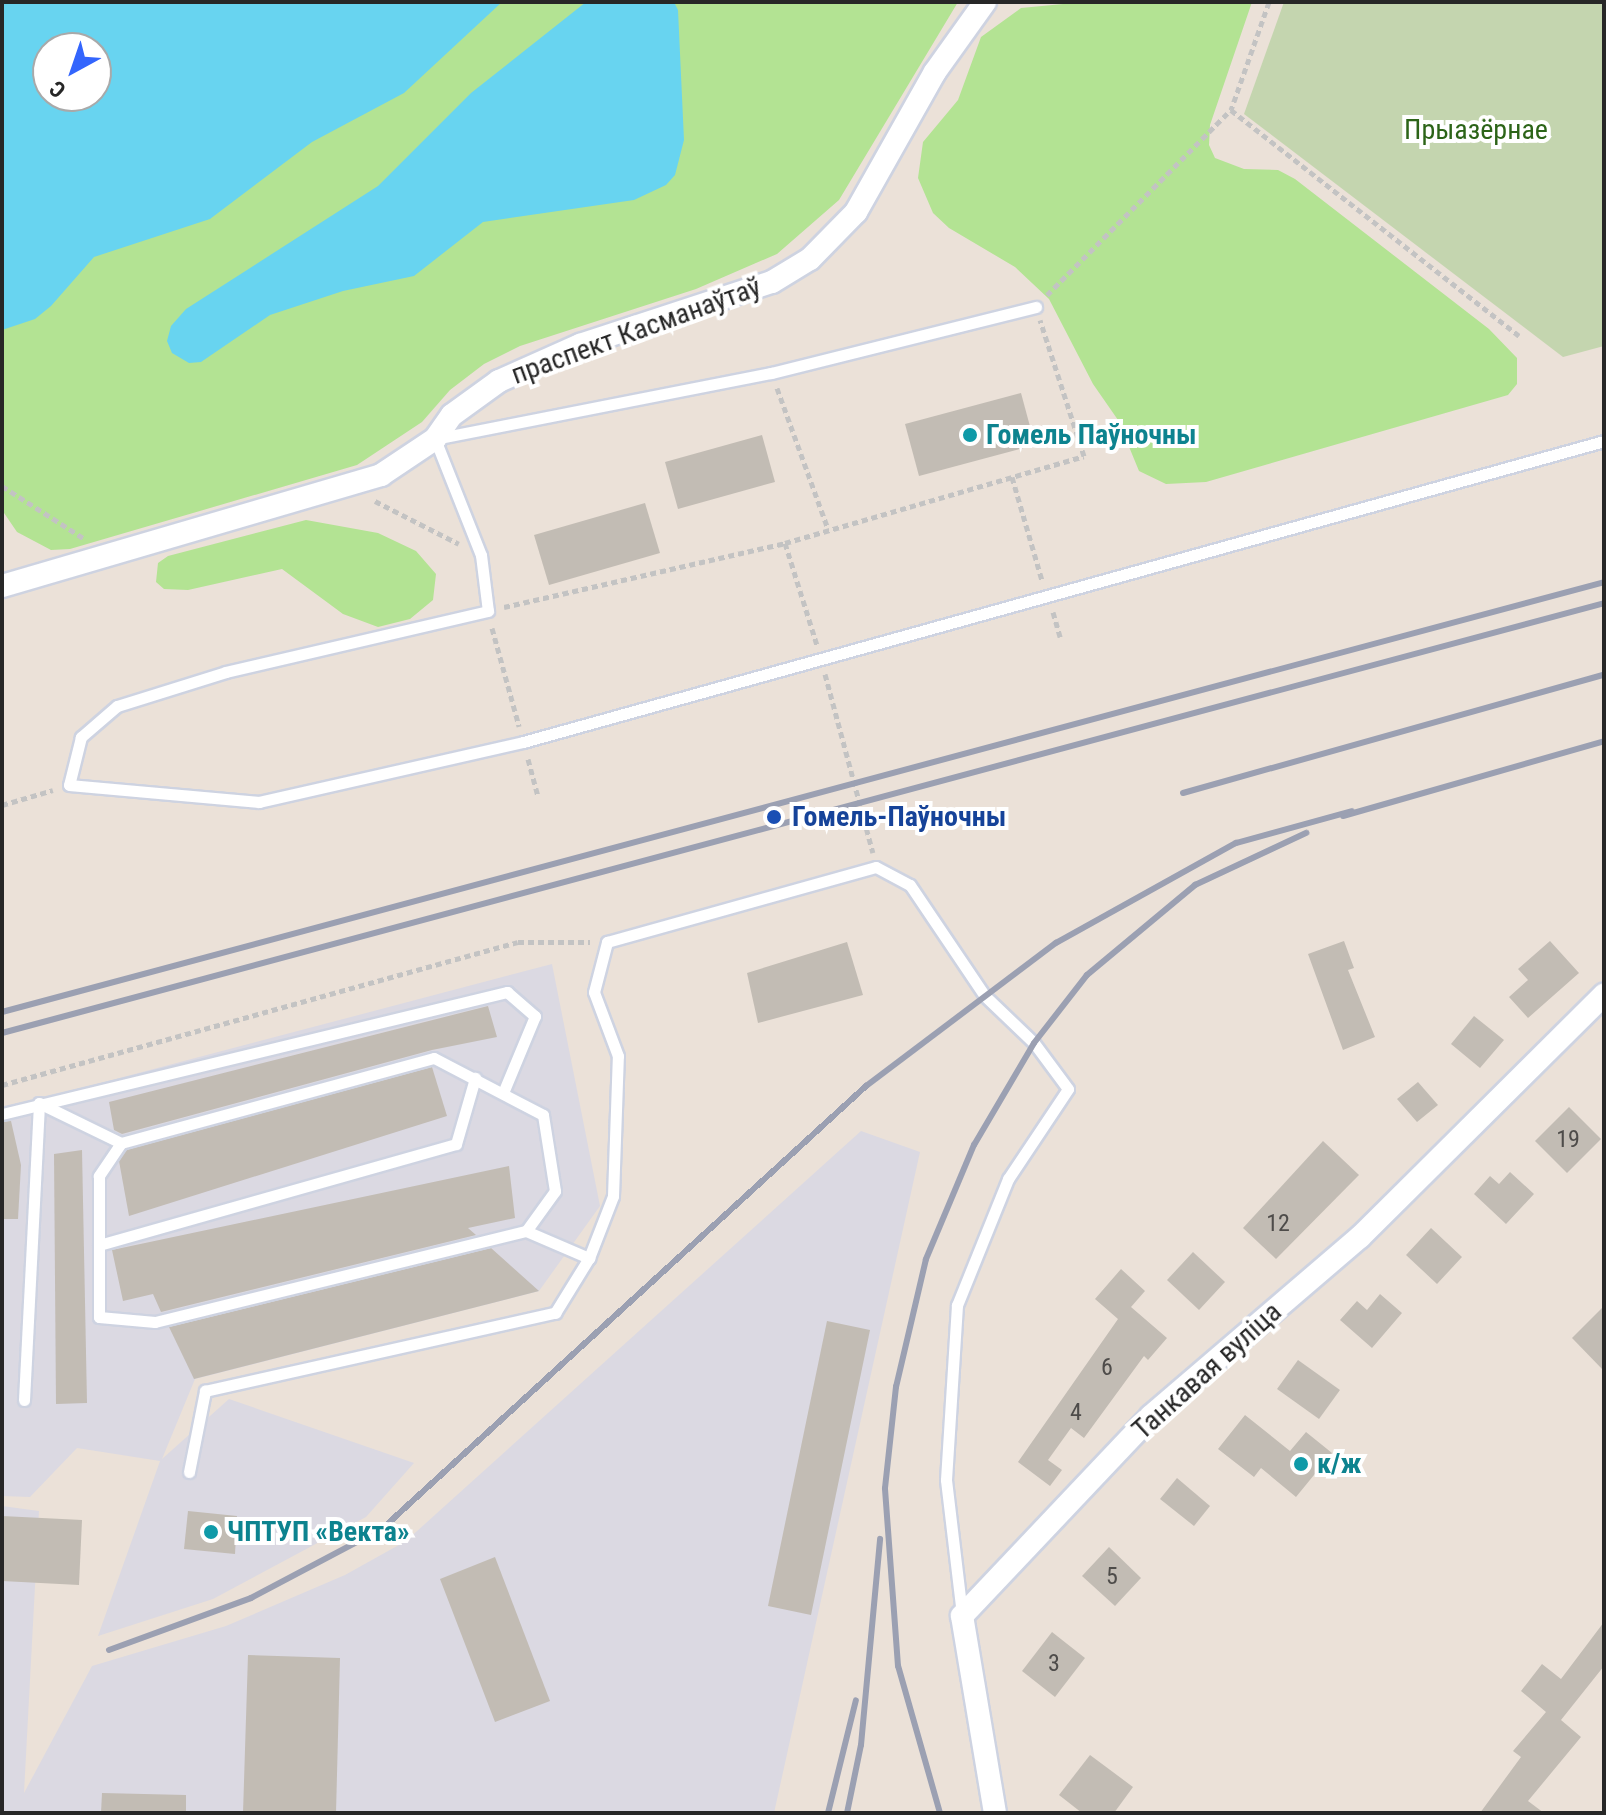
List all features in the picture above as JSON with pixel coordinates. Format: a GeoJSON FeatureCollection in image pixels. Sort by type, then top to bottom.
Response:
{"type":"FeatureCollection","features":[{"type":"Feature","properties":{"kind":"street","name":"праспект Касманаўтаў"},"geometry":{"type":"LineString","coordinates":[[2,586],[348,488],[381,475],[435,439],[452,415],[499,381],[580,345],[772,282],[810,259],[856,212],[935,72],[985,2]]}},
{"type":"Feature","properties":{"kind":"street","name":"Танкавая вуліца"},"geometry":{"type":"LineString","coordinates":[[962,1616],[1151,1416],[1360,1237],[1604,995]]}},
{"type":"Feature","properties":{"kind":"street"},"geometry":{"type":"LineString","coordinates":[[962,1616],[995,1813]]}},
{"type":"Feature","properties":{"kind":"lane"},"geometry":{"type":"LineString","coordinates":[[1036,307],[771,373],[435,439],[481,555],[488,611],[226,672],[117,706],[81,737],[69,785],[259,802],[523,742],[1604,441]]}},
{"type":"Feature","properties":{"kind":"lane"},"geometry":{"type":"LineString","coordinates":[[189,1472],[205,1391],[555,1313],[589,1258],[613,1196],[618,1056],[594,992],[607,942],[876,867],[910,885],[985,996],[1044,1055],[1068,1089],[1008,1179],[957,1305],[946,1480],[962,1616]]}},
{"type":"Feature","properties":{"kind":"lane"},"geometry":{"type":"LineString","coordinates":[[2,1114],[507,992],[535,1016],[503,1093]]}},
{"type":"Feature","properties":{"kind":"lane"},"geometry":{"type":"LineString","coordinates":[[526,1231],[555,1191],[543,1115],[434,1058],[121,1143],[99,1176],[99,1317],[155,1322],[526,1231],[589,1258]]}},
{"type":"Feature","properties":{"kind":"lane"},"geometry":{"type":"LineString","coordinates":[[99,1245],[456,1144],[475,1078]]}},
{"type":"Feature","properties":{"kind":"lane"},"geometry":{"type":"LineString","coordinates":[[39,1103],[121,1143]]}},
{"type":"Feature","properties":{"kind":"lane"},"geometry":{"type":"LineString","coordinates":[[24,1400],[39,1103]]}},
{"type":"Feature","properties":{"kind":"path"},"geometry":{"type":"LineString","coordinates":[[506,675],[488,611],[785,543],[827,526],[1084,456],[1036,307],[1231,110],[1269,2]]}},
{"type":"Feature","properties":{"kind":"path"},"geometry":{"type":"LineString","coordinates":[[1231,110],[1519,336]]}},
{"type":"Feature","properties":{"kind":"path"},"geometry":{"type":"LineString","coordinates":[[771,373],[827,526]]}},
{"type":"Feature","properties":{"kind":"path"},"geometry":{"type":"LineString","coordinates":[[1012,477],[1026,533]]}},
{"type":"Feature","properties":{"kind":"path"},"geometry":{"type":"LineString","coordinates":[[2,486],[108,554]]}},
{"type":"Feature","properties":{"kind":"path"},"geometry":{"type":"LineString","coordinates":[[348,488],[481,555]]}},
{"type":"Feature","properties":{"kind":"path"},"geometry":{"type":"LineString","coordinates":[[785,543],[805,599],[876,867]]}},
{"type":"Feature","properties":{"kind":"path"},"geometry":{"type":"LineString","coordinates":[[2,805],[69,785]]}},
{"type":"Feature","properties":{"kind":"path"},"geometry":{"type":"LineString","coordinates":[[2,1085],[518,942],[607,942]]}},
{"type":"Feature","properties":{"kind":"shaded area"},"geometry":{"type":"Polygon","coordinates":[[[552,964],[600,1206],[539,1291],[195,1379],[162,1459],[229,1399],[414,1463],[366,1517],[213,1599],[98,1636],[160,1461],[77,1448],[30,1497],[2,1496],[2,1109],[552,964]]]}},
{"type":"Feature","properties":{"kind":"shaded area"},"geometry":{"type":"Polygon","coordinates":[[[861,1131],[920,1152],[774,1813],[2,1813],[2,1506],[39,1511],[24,1793],[92,1666],[226,1626],[345,1575],[406,1541],[861,1131]]]}},
{"type":"Feature","properties":{"kind":"green space"},"geometry":{"type":"Polygon","coordinates":[[[2,2],[958,2],[839,200],[777,254],[696,289],[520,346],[484,364],[450,390],[422,422],[357,465],[70,549],[51,550],[17,532],[2,510],[2,2]]]}},
{"type":"Feature","properties":{"kind":"green space"},"geometry":{"type":"Polygon","coordinates":[[[1084,2],[1252,2],[1210,125],[1209,145],[1215,158],[1244,169],[1278,170],[1295,179],[1489,329],[1517,358],[1517,384],[1508,395],[1206,482],[1166,484],[1139,471],[1118,420],[1093,384],[1049,299],[1015,267],[949,228],[933,213],[918,178],[923,142],[958,100],[981,37],[1021,8],[1084,2]]]}},
{"type":"Feature","properties":{"kind":"green space","name":"Прыазёрнае"},"geometry":{"type":"Polygon","coordinates":[[[1284,2],[1604,2],[1604,346],[1563,357],[1244,114],[1284,2]]]}},
{"type":"Feature","properties":{"kind":"green space"},"geometry":{"type":"Polygon","coordinates":[[[306,520],[378,533],[416,551],[436,574],[433,600],[410,619],[378,627],[343,614],[282,569],[188,590],[164,589],[156,582],[158,563],[168,556],[306,520]]]}},
{"type":"Feature","properties":{"kind":"water"},"geometry":{"type":"Polygon","coordinates":[[[2,2],[502,2],[404,93],[312,142],[210,219],[94,257],[51,306],[35,319],[2,330],[2,2]]]}},
{"type":"Feature","properties":{"kind":"water"},"geometry":{"type":"Polygon","coordinates":[[[586,2],[674,2],[678,10],[684,140],[675,175],[666,185],[634,200],[483,222],[414,276],[343,291],[270,315],[201,362],[189,363],[172,353],[167,341],[171,326],[186,309],[378,186],[471,93],[586,2]]]}},
{"type":"Feature","properties":{"kind":"building","name":"Гомель Паўночны"},"geometry":{"type":"Polygon","coordinates":[[[1021,393],[1035,445],[919,476],[905,424],[1021,393]]]}},
{"type":"Feature","properties":{"kind":"building"},"geometry":{"type":"Polygon","coordinates":[[[762,435],[775,482],[678,509],[665,462],[762,435]]]}},
{"type":"Feature","properties":{"kind":"building"},"geometry":{"type":"Polygon","coordinates":[[[645,503],[660,553],[549,585],[534,535],[645,503]]]}},
{"type":"Feature","properties":{"kind":"building"},"geometry":{"type":"Polygon","coordinates":[[[1344,941],[1354,968],[1348,970],[1375,1037],[1343,1050],[1308,954],[1344,941]]]}},
{"type":"Feature","properties":{"kind":"building"},"geometry":{"type":"Polygon","coordinates":[[[1550,941],[1579,973],[1528,1018],[1509,997],[1528,980],[1518,969],[1550,941]]]}},
{"type":"Feature","properties":{"kind":"building"},"geometry":{"type":"Polygon","coordinates":[[[847,942],[863,995],[758,1023],[747,973],[847,942]]]}},
{"type":"Feature","properties":{"kind":"building"},"geometry":{"type":"Polygon","coordinates":[[[488,1006],[497,1037],[432,1050],[122,1134],[114,1130],[109,1102],[488,1006]]]}},
{"type":"Feature","properties":{"kind":"building"},"geometry":{"type":"Polygon","coordinates":[[[1474,1016],[1504,1040],[1480,1068],[1451,1044],[1474,1016]]]}},
{"type":"Feature","properties":{"kind":"building"},"geometry":{"type":"Polygon","coordinates":[[[432,1067],[447,1116],[129,1216],[119,1161],[126,1150],[432,1067]]]}},
{"type":"Feature","properties":{"kind":"building"},"geometry":{"type":"Polygon","coordinates":[[[1418,1082],[1438,1105],[1417,1122],[1397,1099],[1418,1082]]]}},
{"type":"Feature","properties":{"kind":"building"},"geometry":{"type":"Polygon","coordinates":[[[1569,1107],[1601,1139],[1567,1173],[1535,1141],[1569,1107]]]}},
{"type":"Feature","properties":{"kind":"building"},"geometry":{"type":"Polygon","coordinates":[[[11,1121],[21,1165],[18,1219],[2,1219],[2,1122],[11,1121]]]}},
{"type":"Feature","properties":{"kind":"building"},"geometry":{"type":"Polygon","coordinates":[[[1323,1141],[1359,1175],[1276,1259],[1243,1228],[1323,1141]]]}},
{"type":"Feature","properties":{"kind":"building"},"geometry":{"type":"Polygon","coordinates":[[[82,1150],[87,1403],[56,1404],[54,1154],[82,1150]]]}},
{"type":"Feature","properties":{"kind":"building"},"geometry":{"type":"Polygon","coordinates":[[[509,1166],[515,1218],[468,1228],[476,1235],[161,1312],[153,1294],[123,1301],[112,1250],[509,1166]]]}},
{"type":"Feature","properties":{"kind":"building"},"geometry":{"type":"Polygon","coordinates":[[[1510,1172],[1534,1194],[1506,1224],[1474,1194],[1490,1176],[1499,1184],[1510,1172]]]}},
{"type":"Feature","properties":{"kind":"building"},"geometry":{"type":"Polygon","coordinates":[[[1431,1228],[1462,1257],[1437,1284],[1406,1255],[1431,1228]]]}},
{"type":"Feature","properties":{"kind":"building"},"geometry":{"type":"Polygon","coordinates":[[[491,1248],[539,1291],[194,1379],[169,1327],[491,1248]]]}},
{"type":"Feature","properties":{"kind":"building"},"geometry":{"type":"Polygon","coordinates":[[[1193,1252],[1225,1282],[1199,1310],[1167,1280],[1193,1252]]]}},
{"type":"Feature","properties":{"kind":"building"},"geometry":{"type":"Polygon","coordinates":[[[1121,1269],[1145,1291],[1131,1307],[1167,1338],[1148,1360],[1144,1356],[1084,1438],[1071,1428],[1048,1460],[1062,1470],[1050,1486],[1018,1462],[1118,1319],[1095,1299],[1121,1269]]]}},
{"type":"Feature","properties":{"kind":"building"},"geometry":{"type":"Polygon","coordinates":[[[1380,1294],[1402,1313],[1372,1348],[1340,1320],[1357,1301],[1367,1310],[1380,1294]]]}},
{"type":"Feature","properties":{"kind":"building"},"geometry":{"type":"Polygon","coordinates":[[[1604,1306],[1604,1371],[1572,1338],[1604,1306]]]}},
{"type":"Feature","properties":{"kind":"building"},"geometry":{"type":"Polygon","coordinates":[[[827,1321],[870,1330],[811,1615],[768,1606],[827,1321]]]}},
{"type":"Feature","properties":{"kind":"building"},"geometry":{"type":"Polygon","coordinates":[[[1298,1360],[1340,1390],[1319,1419],[1277,1389],[1298,1360]]]}},
{"type":"Feature","properties":{"kind":"building"},"geometry":{"type":"Polygon","coordinates":[[[1245,1415],[1290,1451],[1306,1432],[1332,1453],[1296,1497],[1261,1468],[1254,1477],[1218,1449],[1245,1415]]]}},
{"type":"Feature","properties":{"kind":"building"},"geometry":{"type":"Polygon","coordinates":[[[1177,1478],[1210,1506],[1194,1526],[1160,1499],[1177,1478]]]}},
{"type":"Feature","properties":{"kind":"building","name":"ЧПТУП «Векта»"},"geometry":{"type":"Polygon","coordinates":[[[188,1511],[237,1516],[235,1554],[184,1549],[188,1511]]]}},
{"type":"Feature","properties":{"kind":"building"},"geometry":{"type":"Polygon","coordinates":[[[2,1516],[82,1520],[79,1585],[2,1581],[2,1516]]]}},
{"type":"Feature","properties":{"kind":"building"},"geometry":{"type":"Polygon","coordinates":[[[1109,1547],[1141,1578],[1115,1606],[1082,1576],[1109,1547]]]}},
{"type":"Feature","properties":{"kind":"building"},"geometry":{"type":"Polygon","coordinates":[[[495,1557],[550,1701],[495,1722],[440,1579],[495,1557]]]}},
{"type":"Feature","properties":{"kind":"building"},"geometry":{"type":"Polygon","coordinates":[[[1604,1622],[1604,1666],[1561,1720],[1581,1737],[1528,1801],[1544,1813],[1480,1813],[1521,1757],[1513,1751],[1546,1712],[1521,1691],[1542,1664],[1561,1679],[1604,1622]]]}},
{"type":"Feature","properties":{"kind":"building"},"geometry":{"type":"Polygon","coordinates":[[[1052,1632],[1085,1658],[1055,1697],[1022,1671],[1052,1632]]]}},
{"type":"Feature","properties":{"kind":"building"},"geometry":{"type":"Polygon","coordinates":[[[248,1655],[340,1658],[336,1813],[243,1813],[248,1655]]]}},
{"type":"Feature","properties":{"kind":"building"},"geometry":{"type":"Polygon","coordinates":[[[1090,1755],[1133,1787],[1114,1813],[1082,1813],[1059,1795],[1090,1755]]]}},
{"type":"Feature","properties":{"kind":"building"},"geometry":{"type":"Polygon","coordinates":[[[102,1793],[186,1795],[186,1813],[101,1813],[102,1793]]]}},
{"type":"Feature","properties":{"kind":"railway"},"geometry":{"type":"LineString","coordinates":[[2,1012],[1604,582]]}},
{"type":"Feature","properties":{"kind":"railway"},"geometry":{"type":"LineString","coordinates":[[2,1033],[1604,603]]}},
{"type":"Feature","properties":{"kind":"railway"},"geometry":{"type":"LineString","coordinates":[[1183,793],[1604,675]]}},
{"type":"Feature","properties":{"kind":"railway"},"geometry":{"type":"LineString","coordinates":[[1343,816],[1604,741]]}},
{"type":"Feature","properties":{"kind":"railway"},"geometry":{"type":"LineString","coordinates":[[109,1650],[251,1598],[383,1528],[866,1086],[1056,943],[1236,843],[1352,811]]}},
{"type":"Feature","properties":{"kind":"railway"},"geometry":{"type":"LineString","coordinates":[[940,1813],[898,1666],[885,1488],[896,1387],[926,1259],[974,1145],[1034,1043],[1087,975],[1195,885],[1306,833]]}},
{"type":"Feature","properties":{"kind":"railway"},"geometry":{"type":"LineString","coordinates":[[847,1813],[861,1745],[880,1539]]}},
{"type":"Feature","properties":{"kind":"railway"},"geometry":{"type":"LineString","coordinates":[[828,1813],[856,1700]]}},
{"type":"Feature","properties":{"kind":"place","name":"Гомель Паўночны"},"geometry":{"type":"Point","coordinates":[970,435]}},
{"type":"Feature","properties":{"kind":"place","name":"Гомель-Паўночны"},"geometry":{"type":"Point","coordinates":[774,817]}},
{"type":"Feature","properties":{"kind":"place","name":"к/ж"},"geometry":{"type":"Point","coordinates":[1301,1464]}},
{"type":"Feature","properties":{"kind":"place","name":"ЧПТУП «Векта»"},"geometry":{"type":"Point","coordinates":[211,1532]}}]}
